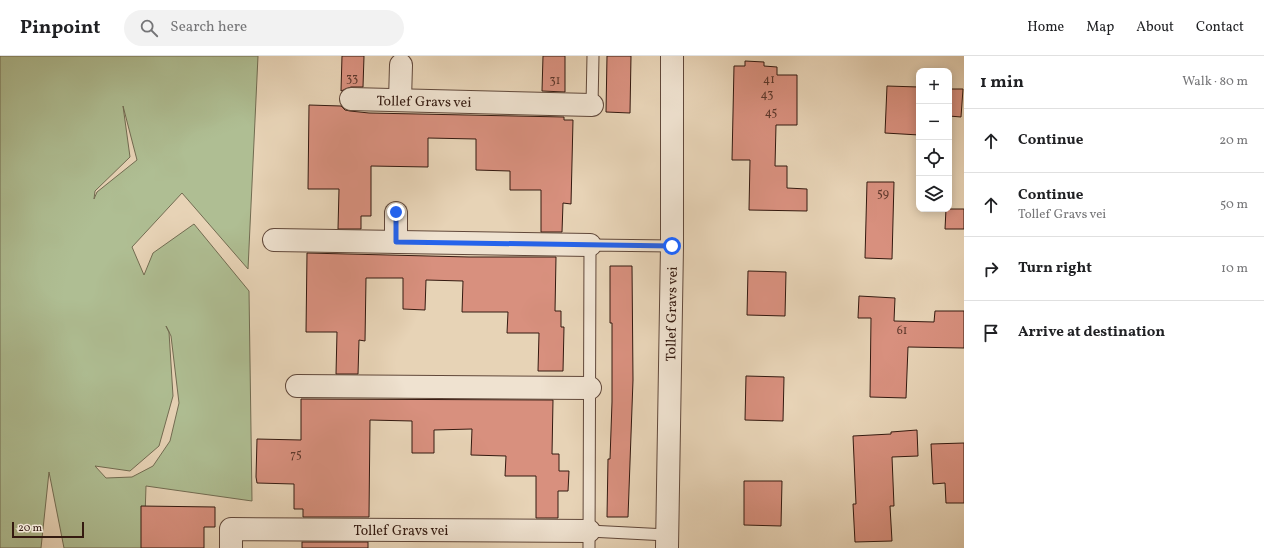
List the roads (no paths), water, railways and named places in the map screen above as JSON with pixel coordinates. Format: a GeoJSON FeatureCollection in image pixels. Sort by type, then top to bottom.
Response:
{"type":"FeatureCollection","features":[{"type":"Feature","properties":{"kind":"street","name":"Tollef Gravs vei"},"geometry":{"type":"LineString","coordinates":[[667,541],[672,246],[672,56]]}},
{"type":"Feature","properties":{"kind":"street"},"geometry":{"type":"LineString","coordinates":[[400,100],[401,65]]}},
{"type":"Feature","properties":{"kind":"street","name":"Tollef Gravs vei"},"geometry":{"type":"LineString","coordinates":[[351,99],[592,105]]}},
{"type":"Feature","properties":{"kind":"street"},"geometry":{"type":"LineString","coordinates":[[396,212],[396,242]]}},
{"type":"Feature","properties":{"kind":"street"},"geometry":{"type":"LineString","coordinates":[[274,240],[590,245]]}},
{"type":"Feature","properties":{"kind":"street"},"geometry":{"type":"LineString","coordinates":[[297,386],[590,388]]}},
{"type":"Feature","properties":{"kind":"street","name":"Tollef Gravs vei"},"geometry":{"type":"LineString","coordinates":[[231,548],[231,529],[589,539]]}},
{"type":"Feature","properties":{"kind":"lane"},"geometry":{"type":"LineString","coordinates":[[592,105],[593,56]]}},
{"type":"Feature","properties":{"kind":"lane"},"geometry":{"type":"LineString","coordinates":[[667,541],[589,539],[590,245],[672,246]]}}]}
